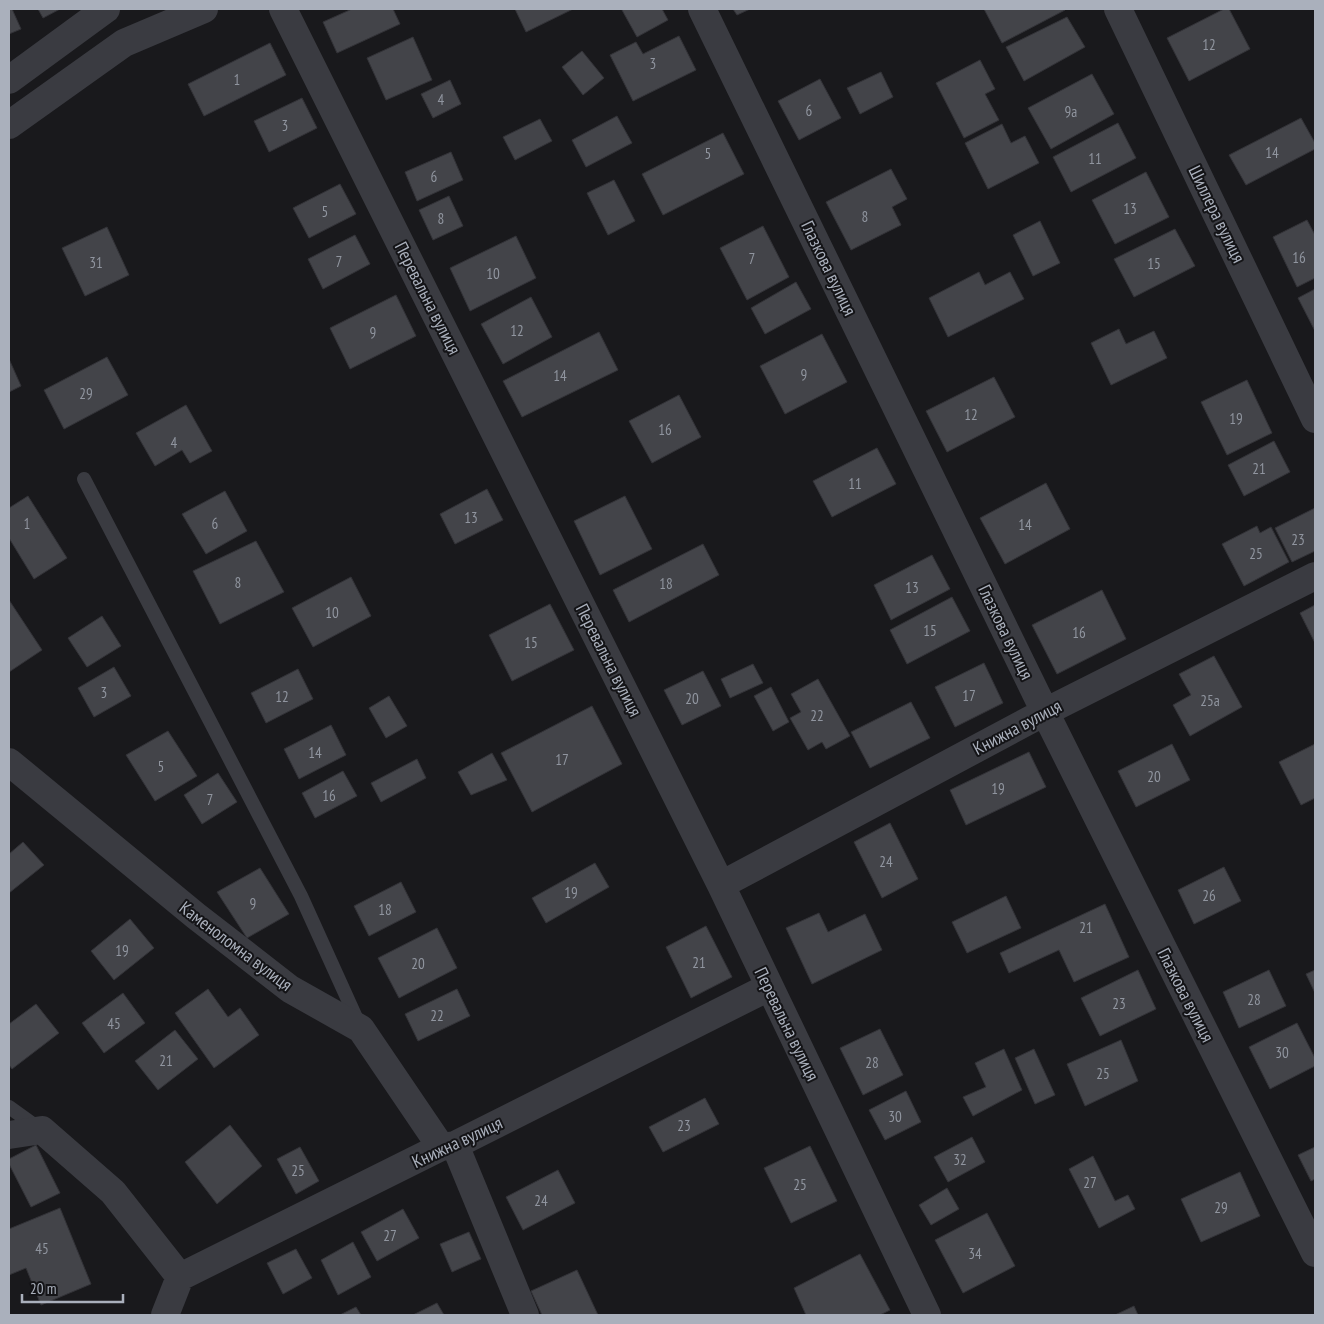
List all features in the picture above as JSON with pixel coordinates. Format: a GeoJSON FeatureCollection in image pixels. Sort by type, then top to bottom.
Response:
{"type":"FeatureCollection","features":[{"type":"Feature","properties":{"kind":"street"},"geometry":{"type":"LineString","coordinates":[[9,80],[106,9]]}},
{"type":"Feature","properties":{"kind":"street"},"geometry":{"type":"LineString","coordinates":[[9,125],[124,43],[204,9]]}},
{"type":"Feature","properties":{"kind":"street","name":"Перевальна вулиця"},"geometry":{"type":"LineString","coordinates":[[283,9],[721,885],[927,1315]]}},
{"type":"Feature","properties":{"kind":"street","name":"Глазкова вулиця"},"geometry":{"type":"LineString","coordinates":[[702,9],[1045,712],[1315,1253]]}},
{"type":"Feature","properties":{"kind":"street","name":"Шиллера вулиця"},"geometry":{"type":"LineString","coordinates":[[1118,9],[1315,419]]}},
{"type":"Feature","properties":{"kind":"street","name":"Книжна вулиця"},"geometry":{"type":"LineString","coordinates":[[721,885],[1045,712],[1315,576]]}},
{"type":"Feature","properties":{"kind":"street","name":"Каменоломна вулиця"},"geometry":{"type":"LineString","coordinates":[[9,762],[196,916],[290,988],[361,1029],[448,1146],[525,1315]]}},
{"type":"Feature","properties":{"kind":"street","name":"Книжна вулиця"},"geometry":{"type":"LineString","coordinates":[[180,1278],[769,987]]}},
{"type":"Feature","properties":{"kind":"street"},"geometry":{"type":"LineString","coordinates":[[9,1135],[42,1130],[113,1192],[180,1278],[165,1315]]}},
{"type":"Feature","properties":{"kind":"lane"},"geometry":{"type":"LineString","coordinates":[[84,479],[301,896],[361,1029]]}},
{"type":"Feature","properties":{"kind":"lane"},"geometry":{"type":"LineString","coordinates":[[9,1107],[42,1130]]}},
{"type":"Feature","properties":{"kind":"building"},"geometry":{"type":"Polygon","coordinates":[[[9,9],[12,9],[21,29],[9,34],[9,9]]]}},
{"type":"Feature","properties":{"kind":"building"},"geometry":{"type":"Polygon","coordinates":[[[38,9],[60,9],[43,18],[38,9]]]}},
{"type":"Feature","properties":{"kind":"building"},"geometry":{"type":"Polygon","coordinates":[[[352,9],[393,9],[400,24],[337,53],[323,22],[352,9]]]}},
{"type":"Feature","properties":{"kind":"building"},"geometry":{"type":"Polygon","coordinates":[[[515,9],[573,9],[526,32],[515,9]]]}},
{"type":"Feature","properties":{"kind":"building"},"geometry":{"type":"Polygon","coordinates":[[[662,9],[668,20],[637,37],[622,10],[662,9]]]}},
{"type":"Feature","properties":{"kind":"building"},"geometry":{"type":"Polygon","coordinates":[[[733,9],[750,9],[737,15],[733,9]]]}},
{"type":"Feature","properties":{"kind":"building"},"geometry":{"type":"Polygon","coordinates":[[[984,9],[1064,9],[1065,10],[1002,43],[984,9]]]}},
{"type":"Feature","properties":{"kind":"building"},"geometry":{"type":"Polygon","coordinates":[[[1224,9],[1229,9],[1250,49],[1189,81],[1167,38],[1224,9]]]}},
{"type":"Feature","properties":{"kind":"building"},"geometry":{"type":"Polygon","coordinates":[[[1067,17],[1085,47],[1024,81],[1006,47],[1067,17]]]}},
{"type":"Feature","properties":{"kind":"building"},"geometry":{"type":"Polygon","coordinates":[[[679,36],[696,70],[633,101],[610,55],[636,42],[643,54],[679,36]]]}},
{"type":"Feature","properties":{"kind":"building"},"geometry":{"type":"Polygon","coordinates":[[[413,37],[432,80],[386,100],[367,58],[413,37]]]}},
{"type":"Feature","properties":{"kind":"building"},"geometry":{"type":"Polygon","coordinates":[[[270,43],[286,75],[204,116],[188,84],[270,43]]]}},
{"type":"Feature","properties":{"kind":"building"},"geometry":{"type":"Polygon","coordinates":[[[582,51],[604,78],[583,95],[562,67],[582,51]]]}},
{"type":"Feature","properties":{"kind":"building"},"geometry":{"type":"Polygon","coordinates":[[[980,60],[995,89],[985,94],[999,120],[964,138],[936,83],[980,60]]]}},
{"type":"Feature","properties":{"kind":"building"},"geometry":{"type":"Polygon","coordinates":[[[881,72],[893,97],[860,114],[847,88],[881,72]]]}},
{"type":"Feature","properties":{"kind":"building"},"geometry":{"type":"Polygon","coordinates":[[[1092,74],[1114,114],[1051,149],[1028,108],[1092,74]]]}},
{"type":"Feature","properties":{"kind":"building"},"geometry":{"type":"Polygon","coordinates":[[[820,79],[841,118],[799,140],[778,101],[820,79]]]}},
{"type":"Feature","properties":{"kind":"building"},"geometry":{"type":"Polygon","coordinates":[[[450,80],[461,104],[433,118],[421,94],[450,80]]]}},
{"type":"Feature","properties":{"kind":"building"},"geometry":{"type":"Polygon","coordinates":[[[302,98],[317,128],[269,152],[254,121],[302,98]]]}},
{"type":"Feature","properties":{"kind":"building"},"geometry":{"type":"Polygon","coordinates":[[[617,116],[632,143],[586,167],[572,140],[617,116]]]}},
{"type":"Feature","properties":{"kind":"building"},"geometry":{"type":"Polygon","coordinates":[[[1301,118],[1315,143],[1315,149],[1246,185],[1229,155],[1301,118]]]}},
{"type":"Feature","properties":{"kind":"building"},"geometry":{"type":"Polygon","coordinates":[[[540,119],[552,141],[515,160],[503,137],[540,119]]]}},
{"type":"Feature","properties":{"kind":"building"},"geometry":{"type":"Polygon","coordinates":[[[1118,123],[1136,158],[1071,192],[1053,157],[1118,123]]]}},
{"type":"Feature","properties":{"kind":"building"},"geometry":{"type":"Polygon","coordinates":[[[1002,124],[1011,143],[1025,136],[1039,163],[988,189],[965,143],[1002,124]]]}},
{"type":"Feature","properties":{"kind":"building"},"geometry":{"type":"Polygon","coordinates":[[[723,133],[744,174],[663,215],[642,174],[723,133]]]}},
{"type":"Feature","properties":{"kind":"building"},"geometry":{"type":"Polygon","coordinates":[[[451,152],[463,180],[417,201],[405,172],[451,152]]]}},
{"type":"Feature","properties":{"kind":"building"},"geometry":{"type":"Polygon","coordinates":[[[891,169],[907,199],[892,207],[901,225],[851,250],[826,202],[891,169]]]}},
{"type":"Feature","properties":{"kind":"building"},"geometry":{"type":"Polygon","coordinates":[[[1146,172],[1169,217],[1115,244],[1092,200],[1146,172]]]}},
{"type":"Feature","properties":{"kind":"building"},"geometry":{"type":"Polygon","coordinates":[[[614,180],[635,221],[608,235],[587,193],[614,180]]]}},
{"type":"Feature","properties":{"kind":"building"},"geometry":{"type":"Polygon","coordinates":[[[340,184],[356,214],[309,238],[293,208],[340,184]]]}},
{"type":"Feature","properties":{"kind":"building"},"geometry":{"type":"Polygon","coordinates":[[[449,196],[463,226],[433,240],[419,210],[449,196]]]}},
{"type":"Feature","properties":{"kind":"building"},"geometry":{"type":"Polygon","coordinates":[[[1307,220],[1315,235],[1315,278],[1297,287],[1273,237],[1307,220]]]}},
{"type":"Feature","properties":{"kind":"building"},"geometry":{"type":"Polygon","coordinates":[[[1040,221],[1060,263],[1033,276],[1013,235],[1040,221]]]}},
{"type":"Feature","properties":{"kind":"building"},"geometry":{"type":"Polygon","coordinates":[[[763,226],[789,277],[747,300],[720,248],[763,226]]]}},
{"type":"Feature","properties":{"kind":"building"},"geometry":{"type":"Polygon","coordinates":[[[107,227],[129,275],[85,296],[62,248],[107,227]]]}},
{"type":"Feature","properties":{"kind":"building"},"geometry":{"type":"Polygon","coordinates":[[[1175,229],[1195,266],[1134,297],[1114,259],[1175,229]]]}},
{"type":"Feature","properties":{"kind":"building"},"geometry":{"type":"Polygon","coordinates":[[[355,235],[370,264],[323,289],[308,259],[355,235]]]}},
{"type":"Feature","properties":{"kind":"building"},"geometry":{"type":"Polygon","coordinates":[[[516,236],[536,278],[470,311],[450,268],[516,236]]]}},
{"type":"Feature","properties":{"kind":"building"},"geometry":{"type":"Polygon","coordinates":[[[979,272],[985,285],[1010,272],[1024,299],[948,337],[929,298],[979,272]]]}},
{"type":"Feature","properties":{"kind":"building"},"geometry":{"type":"Polygon","coordinates":[[[796,282],[811,309],[765,334],[751,308],[796,282]]]}},
{"type":"Feature","properties":{"kind":"building"},"geometry":{"type":"Polygon","coordinates":[[[1315,289],[1315,331],[1298,298],[1315,289]]]}},
{"type":"Feature","properties":{"kind":"building"},"geometry":{"type":"Polygon","coordinates":[[[396,295],[416,336],[350,369],[330,328],[396,295]]]}},
{"type":"Feature","properties":{"kind":"building"},"geometry":{"type":"Polygon","coordinates":[[[531,297],[552,337],[503,364],[481,324],[531,297]]]}},
{"type":"Feature","properties":{"kind":"building"},"geometry":{"type":"Polygon","coordinates":[[[1119,329],[1126,344],[1154,331],[1167,358],[1111,385],[1091,343],[1119,329]]]}},
{"type":"Feature","properties":{"kind":"building"},"geometry":{"type":"Polygon","coordinates":[[[599,332],[618,370],[522,417],[503,381],[599,332]]]}},
{"type":"Feature","properties":{"kind":"building"},"geometry":{"type":"Polygon","coordinates":[[[822,334],[847,382],[785,414],[760,366],[822,334]]]}},
{"type":"Feature","properties":{"kind":"building"},"geometry":{"type":"Polygon","coordinates":[[[107,357],[128,395],[64,429],[44,390],[107,357]]]}},
{"type":"Feature","properties":{"kind":"building"},"geometry":{"type":"Polygon","coordinates":[[[9,359],[21,386],[9,392],[9,359]]]}},
{"type":"Feature","properties":{"kind":"building"},"geometry":{"type":"Polygon","coordinates":[[[994,377],[1015,417],[947,452],[926,411],[994,377]]]}},
{"type":"Feature","properties":{"kind":"building"},"geometry":{"type":"Polygon","coordinates":[[[1247,380],[1272,433],[1227,455],[1201,402],[1247,380]]]}},
{"type":"Feature","properties":{"kind":"building"},"geometry":{"type":"Polygon","coordinates":[[[679,395],[701,437],[652,463],[629,421],[679,395]]]}},
{"type":"Feature","properties":{"kind":"building"},"geometry":{"type":"Polygon","coordinates":[[[186,405],[212,451],[190,463],[182,450],[155,466],[136,433],[186,405]]]}},
{"type":"Feature","properties":{"kind":"building"},"geometry":{"type":"Polygon","coordinates":[[[1274,441],[1290,472],[1244,496],[1228,465],[1274,441]]]}},
{"type":"Feature","properties":{"kind":"building"},"geometry":{"type":"Polygon","coordinates":[[[877,448],[896,484],[832,517],[813,481],[877,448]]]}},
{"type":"Feature","properties":{"kind":"building"},"geometry":{"type":"Polygon","coordinates":[[[1046,483],[1070,529],[1005,564],[980,518],[1046,483]]]}},
{"type":"Feature","properties":{"kind":"building"},"geometry":{"type":"Polygon","coordinates":[[[487,489],[503,520],[455,544],[440,514],[487,489]]]}},
{"type":"Feature","properties":{"kind":"building"},"geometry":{"type":"Polygon","coordinates":[[[225,491],[247,531],[206,554],[182,514],[225,491]]]}},
{"type":"Feature","properties":{"kind":"building"},"geometry":{"type":"Polygon","coordinates":[[[28,496],[67,558],[34,579],[9,538],[9,508],[28,496]]]}},
{"type":"Feature","properties":{"kind":"building"},"geometry":{"type":"Polygon","coordinates":[[[625,496],[652,549],[600,575],[574,521],[625,496]]]}},
{"type":"Feature","properties":{"kind":"building"},"geometry":{"type":"Polygon","coordinates":[[[1315,508],[1315,551],[1292,562],[1275,528],[1315,508]]]}},
{"type":"Feature","properties":{"kind":"building"},"geometry":{"type":"Polygon","coordinates":[[[1257,526],[1260,533],[1271,527],[1289,562],[1244,586],[1222,544],[1257,526]]]}},
{"type":"Feature","properties":{"kind":"building"},"geometry":{"type":"Polygon","coordinates":[[[256,541],[284,592],[220,624],[193,571],[256,541]]]}},
{"type":"Feature","properties":{"kind":"building"},"geometry":{"type":"Polygon","coordinates":[[[703,544],[719,575],[629,622],[613,590],[703,544]]]}},
{"type":"Feature","properties":{"kind":"building"},"geometry":{"type":"Polygon","coordinates":[[[932,555],[950,589],[891,620],[874,585],[932,555]]]}},
{"type":"Feature","properties":{"kind":"building"},"geometry":{"type":"Polygon","coordinates":[[[351,577],[371,616],[313,647],[292,608],[351,577]]]}},
{"type":"Feature","properties":{"kind":"building"},"geometry":{"type":"Polygon","coordinates":[[[1102,590],[1126,639],[1057,674],[1032,625],[1102,590]]]}},
{"type":"Feature","properties":{"kind":"building"},"geometry":{"type":"Polygon","coordinates":[[[952,597],[970,631],[907,664],[890,630],[952,597]]]}},
{"type":"Feature","properties":{"kind":"building"},"geometry":{"type":"Polygon","coordinates":[[[9,600],[42,650],[9,672],[9,600]]]}},
{"type":"Feature","properties":{"kind":"building"},"geometry":{"type":"Polygon","coordinates":[[[550,604],[574,650],[512,681],[489,635],[550,604]]]}},
{"type":"Feature","properties":{"kind":"building"},"geometry":{"type":"Polygon","coordinates":[[[1315,605],[1315,643],[1300,613],[1315,605]]]}},
{"type":"Feature","properties":{"kind":"building"},"geometry":{"type":"Polygon","coordinates":[[[102,616],[121,646],[87,667],[68,638],[102,616]]]}},
{"type":"Feature","properties":{"kind":"building"},"geometry":{"type":"Polygon","coordinates":[[[1214,656],[1242,707],[1190,736],[1173,705],[1191,695],[1179,674],[1214,656]]]}},
{"type":"Feature","properties":{"kind":"building"},"geometry":{"type":"Polygon","coordinates":[[[984,663],[1003,703],[955,727],[935,687],[984,663]]]}},
{"type":"Feature","properties":{"kind":"building"},"geometry":{"type":"Polygon","coordinates":[[[753,664],[763,683],[730,698],[721,679],[753,664]]]}},
{"type":"Feature","properties":{"kind":"building"},"geometry":{"type":"Polygon","coordinates":[[[114,667],[131,696],[94,717],[78,688],[114,667]]]}},
{"type":"Feature","properties":{"kind":"building"},"geometry":{"type":"Polygon","coordinates":[[[298,669],[313,699],[266,723],[251,693],[298,669]]]}},
{"type":"Feature","properties":{"kind":"building"},"geometry":{"type":"Polygon","coordinates":[[[703,671],[721,706],[682,725],[664,690],[703,671]]]}},
{"type":"Feature","properties":{"kind":"building"},"geometry":{"type":"Polygon","coordinates":[[[818,679],[850,736],[826,749],[822,742],[808,750],[790,718],[801,712],[791,694],[818,679]]]}},
{"type":"Feature","properties":{"kind":"building"},"geometry":{"type":"Polygon","coordinates":[[[771,687],[789,722],[773,731],[754,696],[771,687]]]}},
{"type":"Feature","properties":{"kind":"building"},"geometry":{"type":"Polygon","coordinates":[[[389,696],[407,726],[386,738],[369,708],[389,696]]]}},
{"type":"Feature","properties":{"kind":"building"},"geometry":{"type":"Polygon","coordinates":[[[911,702],[930,738],[870,768],[851,732],[911,702]]]}},
{"type":"Feature","properties":{"kind":"building"},"geometry":{"type":"Polygon","coordinates":[[[592,706],[622,764],[532,812],[501,753],[592,706]]]}},
{"type":"Feature","properties":{"kind":"building"},"geometry":{"type":"Polygon","coordinates":[[[331,725],[346,755],[299,779],[284,749],[331,725]]]}},
{"type":"Feature","properties":{"kind":"building"},"geometry":{"type":"Polygon","coordinates":[[[168,731],[197,776],[155,801],[126,755],[168,731]]]}},
{"type":"Feature","properties":{"kind":"building"},"geometry":{"type":"Polygon","coordinates":[[[1172,744],[1190,780],[1136,807],[1118,771],[1172,744]]]}},
{"type":"Feature","properties":{"kind":"building"},"geometry":{"type":"Polygon","coordinates":[[[1315,744],[1315,798],[1301,805],[1279,762],[1315,744]]]}},
{"type":"Feature","properties":{"kind":"building"},"geometry":{"type":"Polygon","coordinates":[[[1029,752],[1046,787],[966,825],[950,790],[1029,752]]]}},
{"type":"Feature","properties":{"kind":"building"},"geometry":{"type":"Polygon","coordinates":[[[492,753],[507,780],[471,795],[458,772],[492,753]]]}},
{"type":"Feature","properties":{"kind":"building"},"geometry":{"type":"Polygon","coordinates":[[[417,759],[426,778],[381,802],[371,783],[417,759]]]}},
{"type":"Feature","properties":{"kind":"building"},"geometry":{"type":"Polygon","coordinates":[[[343,771],[357,796],[315,818],[302,793],[343,771]]]}},
{"type":"Feature","properties":{"kind":"building"},"geometry":{"type":"Polygon","coordinates":[[[218,773],[237,802],[202,824],[184,795],[218,773]]]}},
{"type":"Feature","properties":{"kind":"building"},"geometry":{"type":"Polygon","coordinates":[[[890,823],[918,879],[882,898],[854,842],[890,823]]]}},
{"type":"Feature","properties":{"kind":"building"},"geometry":{"type":"Polygon","coordinates":[[[23,842],[44,865],[9,893],[9,854],[23,842]]]}},
{"type":"Feature","properties":{"kind":"building"},"geometry":{"type":"Polygon","coordinates":[[[595,863],[609,887],[546,923],[532,898],[595,863]]]}},
{"type":"Feature","properties":{"kind":"building"},"geometry":{"type":"Polygon","coordinates":[[[1224,867],[1241,901],[1194,924],[1178,890],[1224,867]]]}},
{"type":"Feature","properties":{"kind":"building"},"geometry":{"type":"Polygon","coordinates":[[[260,868],[289,914],[247,938],[217,892],[260,868]]]}},
{"type":"Feature","properties":{"kind":"building"},"geometry":{"type":"Polygon","coordinates":[[[401,882],[416,912],[369,936],[354,906],[401,882]]]}},
{"type":"Feature","properties":{"kind":"building"},"geometry":{"type":"Polygon","coordinates":[[[1006,896],[1021,928],[967,953],[952,922],[1006,896]]]}},
{"type":"Feature","properties":{"kind":"building"},"geometry":{"type":"Polygon","coordinates":[[[1105,904],[1129,957],[1074,982],[1059,950],[1009,973],[1000,953],[1105,904]]]}},
{"type":"Feature","properties":{"kind":"building"},"geometry":{"type":"Polygon","coordinates":[[[819,913],[828,932],[865,914],[882,950],[812,984],[786,928],[819,913]]]}},
{"type":"Feature","properties":{"kind":"building"},"geometry":{"type":"Polygon","coordinates":[[[130,919],[154,948],[114,980],[91,951],[130,919]]]}},
{"type":"Feature","properties":{"kind":"building"},"geometry":{"type":"Polygon","coordinates":[[[706,926],[732,977],[691,998],[666,947],[706,926]]]}},
{"type":"Feature","properties":{"kind":"building"},"geometry":{"type":"Polygon","coordinates":[[[437,928],[457,968],[399,998],[378,958],[437,928]]]}},
{"type":"Feature","properties":{"kind":"building"},"geometry":{"type":"Polygon","coordinates":[[[1138,970],[1156,1009],[1100,1036],[1081,998],[1138,970]]]}},
{"type":"Feature","properties":{"kind":"building"},"geometry":{"type":"Polygon","coordinates":[[[1269,970],[1286,1006],[1239,1028],[1223,992],[1269,970]]]}},
{"type":"Feature","properties":{"kind":"building"},"geometry":{"type":"Polygon","coordinates":[[[1315,970],[1315,993],[1306,974],[1315,970]]]}},
{"type":"Feature","properties":{"kind":"building"},"geometry":{"type":"Polygon","coordinates":[[[208,989],[228,1017],[240,1008],[259,1035],[214,1068],[175,1013],[208,989]]]}},
{"type":"Feature","properties":{"kind":"building"},"geometry":{"type":"Polygon","coordinates":[[[457,989],[470,1016],[418,1041],[405,1014],[457,989]]]}},
{"type":"Feature","properties":{"kind":"building"},"geometry":{"type":"Polygon","coordinates":[[[123,993],[145,1023],[104,1053],[82,1023],[123,993]]]}},
{"type":"Feature","properties":{"kind":"building"},"geometry":{"type":"Polygon","coordinates":[[[36,1004],[59,1033],[12,1069],[9,1065],[9,1024],[36,1004]]]}},
{"type":"Feature","properties":{"kind":"building"},"geometry":{"type":"Polygon","coordinates":[[[1297,1023],[1315,1058],[1315,1066],[1270,1089],[1249,1047],[1297,1023]]]}},
{"type":"Feature","properties":{"kind":"building"},"geometry":{"type":"Polygon","coordinates":[[[880,1029],[903,1075],[863,1095],[840,1048],[880,1029]]]}},
{"type":"Feature","properties":{"kind":"building"},"geometry":{"type":"Polygon","coordinates":[[[175,1030],[198,1059],[158,1090],[135,1061],[175,1030]]]}},
{"type":"Feature","properties":{"kind":"building"},"geometry":{"type":"Polygon","coordinates":[[[1121,1040],[1138,1081],[1085,1106],[1067,1064],[1121,1040]]]}},
{"type":"Feature","properties":{"kind":"building"},"geometry":{"type":"Polygon","coordinates":[[[1004,1049],[1022,1090],[973,1116],[963,1097],[986,1087],[975,1063],[1004,1049]]]}},
{"type":"Feature","properties":{"kind":"building"},"geometry":{"type":"Polygon","coordinates":[[[1034,1049],[1055,1095],[1035,1104],[1015,1058],[1034,1049]]]}},
{"type":"Feature","properties":{"kind":"building"},"geometry":{"type":"Polygon","coordinates":[[[906,1091],[921,1122],[885,1140],[869,1110],[906,1091]]]}},
{"type":"Feature","properties":{"kind":"building"},"geometry":{"type":"Polygon","coordinates":[[[705,1098],[719,1124],[663,1152],[649,1127],[705,1098]]]}},
{"type":"Feature","properties":{"kind":"building"},"geometry":{"type":"Polygon","coordinates":[[[230,1125],[262,1166],[217,1204],[185,1162],[230,1125]]]}},
{"type":"Feature","properties":{"kind":"building"},"geometry":{"type":"Polygon","coordinates":[[[972,1137],[985,1162],[948,1182],[934,1157],[972,1137]]]}},
{"type":"Feature","properties":{"kind":"building"},"geometry":{"type":"Polygon","coordinates":[[[36,1145],[60,1193],[31,1207],[9,1164],[9,1159],[36,1145]]]}},
{"type":"Feature","properties":{"kind":"building"},"geometry":{"type":"Polygon","coordinates":[[[810,1146],[837,1201],[791,1223],[764,1168],[810,1146]]]}},
{"type":"Feature","properties":{"kind":"building"},"geometry":{"type":"Polygon","coordinates":[[[300,1147],[319,1181],[296,1194],[277,1159],[300,1147]]]}},
{"type":"Feature","properties":{"kind":"building"},"geometry":{"type":"Polygon","coordinates":[[[1315,1147],[1315,1179],[1311,1181],[1298,1155],[1315,1147]]]}},
{"type":"Feature","properties":{"kind":"building"},"geometry":{"type":"Polygon","coordinates":[[[1093,1156],[1115,1201],[1128,1195],[1135,1209],[1099,1228],[1069,1169],[1093,1156]]]}},
{"type":"Feature","properties":{"kind":"building"},"geometry":{"type":"Polygon","coordinates":[[[558,1170],[575,1203],[523,1230],[506,1197],[558,1170]]]}},
{"type":"Feature","properties":{"kind":"building"},"geometry":{"type":"Polygon","coordinates":[[[1240,1172],[1260,1216],[1201,1242],[1181,1199],[1240,1172]]]}},
{"type":"Feature","properties":{"kind":"building"},"geometry":{"type":"Polygon","coordinates":[[[947,1188],[959,1209],[931,1225],[919,1205],[947,1188]]]}},
{"type":"Feature","properties":{"kind":"building"},"geometry":{"type":"Polygon","coordinates":[[[60,1208],[91,1284],[41,1305],[26,1268],[9,1275],[9,1229],[60,1208]]]}},
{"type":"Feature","properties":{"kind":"building"},"geometry":{"type":"Polygon","coordinates":[[[403,1209],[419,1238],[377,1261],[361,1232],[403,1209]]]}},
{"type":"Feature","properties":{"kind":"building"},"geometry":{"type":"Polygon","coordinates":[[[987,1213],[1015,1266],[963,1293],[935,1240],[987,1213]]]}},
{"type":"Feature","properties":{"kind":"building"},"geometry":{"type":"Polygon","coordinates":[[[469,1232],[481,1259],[452,1272],[440,1244],[469,1232]]]}},
{"type":"Feature","properties":{"kind":"building"},"geometry":{"type":"Polygon","coordinates":[[[353,1242],[371,1277],[338,1295],[321,1260],[353,1242]]]}},
{"type":"Feature","properties":{"kind":"building"},"geometry":{"type":"Polygon","coordinates":[[[296,1249],[312,1278],[283,1294],[267,1263],[296,1249]]]}},
{"type":"Feature","properties":{"kind":"building"},"geometry":{"type":"Polygon","coordinates":[[[860,1254],[890,1310],[880,1315],[806,1315],[794,1288],[860,1254]]]}},
{"type":"Feature","properties":{"kind":"building"},"geometry":{"type":"Polygon","coordinates":[[[577,1270],[598,1315],[542,1315],[531,1291],[577,1270]]]}},
{"type":"Feature","properties":{"kind":"building"},"geometry":{"type":"Polygon","coordinates":[[[437,1303],[444,1315],[413,1315],[437,1303]]]}},
{"type":"Feature","properties":{"kind":"building"},"geometry":{"type":"Polygon","coordinates":[[[1134,1306],[1138,1315],[1115,1315],[1134,1306]]]}},
{"type":"Feature","properties":{"kind":"building"},"geometry":{"type":"Polygon","coordinates":[[[356,1307],[361,1315],[340,1315],[356,1307]]]}}]}
